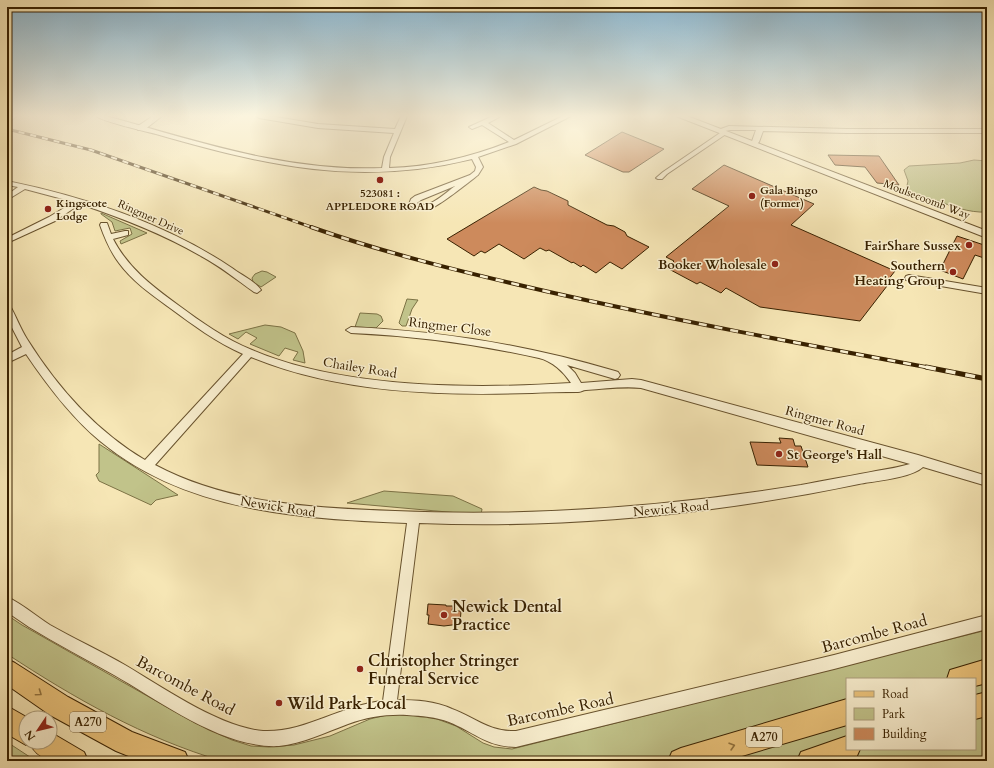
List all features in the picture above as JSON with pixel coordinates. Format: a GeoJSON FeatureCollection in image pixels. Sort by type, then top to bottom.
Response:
{"type":"FeatureCollection","features":[{"type":"Feature","properties":{"kind":"main road","name":"A270"},"geometry":{"type":"LineString","coordinates":[[7,671],[59,706],[125,742],[176,761]]}},
{"type":"Feature","properties":{"kind":"main road"},"geometry":{"type":"LineString","coordinates":[[962,678],[987,671]]}},
{"type":"Feature","properties":{"kind":"main road"},"geometry":{"type":"LineString","coordinates":[[976,707],[987,704]]}},
{"type":"Feature","properties":{"kind":"main road","name":"A270"},"geometry":{"type":"LineString","coordinates":[[681,761],[846,712]]}},
{"type":"Feature","properties":{"kind":"main road"},"geometry":{"type":"LineString","coordinates":[[7,719],[18,727]]}},
{"type":"Feature","properties":{"kind":"main road"},"geometry":{"type":"LineString","coordinates":[[810,761],[846,749]]}},
{"type":"Feature","properties":{"kind":"main road"},"geometry":{"type":"LineString","coordinates":[[56,750],[75,761]]}},
{"type":"Feature","properties":{"kind":"street"},"geometry":{"type":"LineString","coordinates":[[230,152],[282,164],[334,170],[385,170],[428,166],[486,152]]}},
{"type":"Feature","properties":{"kind":"street"},"geometry":{"type":"LineString","coordinates":[[385,170],[389,152]]}},
{"type":"Feature","properties":{"kind":"street"},"geometry":{"type":"LineString","coordinates":[[660,178],[695,152]]}},
{"type":"Feature","properties":{"kind":"street","name":"Moulsecoomb Way"},"geometry":{"type":"LineString","coordinates":[[774,152],[987,235]]}},
{"type":"Feature","properties":{"kind":"street"},"geometry":{"type":"LineString","coordinates":[[470,177],[418,198],[414,201],[414,204],[420,208],[429,207],[477,173],[480,168],[473,156]]}},
{"type":"Feature","properties":{"kind":"street","name":"Ringmer Drive"},"geometry":{"type":"LineString","coordinates":[[7,183],[25,186],[80,201],[135,221],[205,255],[257,290]]}},
{"type":"Feature","properties":{"kind":"street"},"geometry":{"type":"LineString","coordinates":[[7,198],[25,186]]}},
{"type":"Feature","properties":{"kind":"street"},"geometry":{"type":"LineString","coordinates":[[7,241],[52,220],[80,201]]}},
{"type":"Feature","properties":{"kind":"street","name":"Chailey Road"},"geometry":{"type":"LineString","coordinates":[[104,225],[108,238],[120,261],[145,284],[212,334],[249,353],[276,363],[304,371],[346,379],[422,388],[492,391],[578,388],[632,383],[655,388]]}},
{"type":"Feature","properties":{"kind":"street"},"geometry":{"type":"LineString","coordinates":[[108,238],[125,233]]}},
{"type":"Feature","properties":{"kind":"street"},"geometry":{"type":"LineString","coordinates":[[909,278],[987,291]]}},
{"type":"Feature","properties":{"kind":"street","name":"Newick Road"},"geometry":{"type":"LineString","coordinates":[[7,308],[19,336],[27,349],[48,377],[94,429],[114,445],[147,466],[197,489],[246,502],[318,513],[414,519],[488,520],[580,516],[706,505],[766,497],[916,468],[918,466],[918,460]]}},
{"type":"Feature","properties":{"kind":"street","name":"Ringmer Close"},"geometry":{"type":"LineString","coordinates":[[351,330],[454,339],[494,345],[544,356],[615,375]]}},
{"type":"Feature","properties":{"kind":"street"},"geometry":{"type":"LineString","coordinates":[[7,359],[27,349]]}},
{"type":"Feature","properties":{"kind":"street"},"geometry":{"type":"LineString","coordinates":[[147,466],[249,353]]}},
{"type":"Feature","properties":{"kind":"street","name":"Ringmer Close"},"geometry":{"type":"LineString","coordinates":[[544,356],[564,368],[574,378],[578,388]]}},
{"type":"Feature","properties":{"kind":"street","name":"Ringmer Road"},"geometry":{"type":"LineString","coordinates":[[655,388],[918,460],[987,481]]}},
{"type":"Feature","properties":{"kind":"street"},"geometry":{"type":"LineString","coordinates":[[389,707],[414,519]]}},
{"type":"Feature","properties":{"kind":"street","name":"Barcombe Road"},"geometry":{"type":"LineString","coordinates":[[7,604],[62,639],[194,714],[236,732],[258,738],[280,738],[359,712],[389,707],[415,708],[442,712],[464,722],[488,736],[505,740],[516,739],[834,662],[987,622]]}},
{"type":"Feature","properties":{"kind":"green space"},"geometry":{"type":"Polygon","coordinates":[[[974,160],[987,161],[987,212],[967,210],[935,200],[915,197],[906,190],[908,181],[904,170],[909,166],[960,163],[974,160]]]}},
{"type":"Feature","properties":{"kind":"green space"},"geometry":{"type":"Polygon","coordinates":[[[101,213],[147,233],[121,244],[120,241],[132,234],[130,228],[115,231],[112,222],[101,213]]]}},
{"type":"Feature","properties":{"kind":"green space"},"geometry":{"type":"Polygon","coordinates":[[[262,271],[276,277],[261,287],[253,282],[252,278],[255,274],[262,271]]]}},
{"type":"Feature","properties":{"kind":"green space"},"geometry":{"type":"Polygon","coordinates":[[[407,299],[418,300],[412,309],[406,326],[402,326],[399,323],[407,299]]]}},
{"type":"Feature","properties":{"kind":"green space"},"geometry":{"type":"Polygon","coordinates":[[[360,313],[377,314],[381,316],[383,321],[376,328],[355,327],[360,313]]]}},
{"type":"Feature","properties":{"kind":"green space"},"geometry":{"type":"Polygon","coordinates":[[[265,325],[281,327],[295,333],[303,351],[305,363],[293,360],[298,352],[285,348],[279,356],[250,344],[257,338],[246,332],[238,339],[229,334],[265,325]]]}},
{"type":"Feature","properties":{"kind":"green space"},"geometry":{"type":"Polygon","coordinates":[[[99,444],[178,495],[156,500],[151,505],[99,481],[96,475],[99,472],[99,444]]]}},
{"type":"Feature","properties":{"kind":"green space"},"geometry":{"type":"Polygon","coordinates":[[[384,491],[453,496],[482,509],[481,515],[347,503],[384,491]]]}},
{"type":"Feature","properties":{"kind":"green space"},"geometry":{"type":"Polygon","coordinates":[[[7,615],[195,723],[232,740],[251,746],[269,747],[294,745],[330,736],[370,719],[390,714],[425,715],[456,726],[483,743],[494,747],[512,749],[987,630],[987,761],[222,761],[193,752],[137,729],[84,701],[7,654],[7,615]]]}},
{"type":"Feature","properties":{"kind":"green space"},"geometry":{"type":"Polygon","coordinates":[[[7,742],[36,761],[7,761],[7,742]]]}},
{"type":"Feature","properties":{"kind":"building"},"geometry":{"type":"Polygon","coordinates":[[[590,152],[660,152],[629,172],[623,172],[585,155],[590,152]]]}},
{"type":"Feature","properties":{"kind":"building"},"geometry":{"type":"Polygon","coordinates":[[[828,155],[879,156],[899,185],[877,183],[865,167],[835,165],[828,155]]]}},
{"type":"Feature","properties":{"kind":"building","name":"Booker Wholesale"},"geometry":{"type":"Polygon","coordinates":[[[724,165],[814,204],[791,225],[895,271],[884,285],[887,286],[860,321],[760,307],[726,288],[721,293],[700,282],[697,284],[667,268],[674,261],[666,257],[729,206],[692,189],[724,165]]]}},
{"type":"Feature","properties":{"kind":"building"},"geometry":{"type":"Polygon","coordinates":[[[534,187],[547,191],[568,201],[568,205],[607,225],[614,226],[625,232],[627,236],[649,247],[622,269],[610,262],[596,273],[583,265],[581,267],[573,262],[572,263],[549,250],[546,251],[540,248],[524,259],[499,244],[485,253],[481,251],[474,256],[447,239],[534,187]]]}},
{"type":"Feature","properties":{"kind":"building"},"geometry":{"type":"Polygon","coordinates":[[[957,236],[987,246],[987,259],[975,255],[963,279],[940,270],[957,236]]]}},
{"type":"Feature","properties":{"kind":"building","name":"St George's Hall"},"geometry":{"type":"Polygon","coordinates":[[[779,438],[793,439],[795,446],[801,446],[808,467],[757,465],[750,442],[781,443],[779,438]]]}},
{"type":"Feature","properties":{"kind":"building","name":"Newick Dental Practice"},"geometry":{"type":"Polygon","coordinates":[[[428,604],[453,606],[452,611],[461,611],[460,624],[444,626],[428,624],[428,604]]]}},
{"type":"Feature","properties":{"kind":"railway"},"geometry":{"type":"LineString","coordinates":[[96,152],[314,228]]}},
{"type":"Feature","properties":{"kind":"railway"},"geometry":{"type":"LineString","coordinates":[[311,227],[369,246],[457,270],[593,302],[786,341],[931,368]]}},
{"type":"Feature","properties":{"kind":"railway"},"geometry":{"type":"LineString","coordinates":[[926,367],[987,379]]}},
{"type":"Feature","properties":{"kind":"place","name":"523081 : APPLEDORE ROAD"},"geometry":{"type":"Point","coordinates":[380,180]}},
{"type":"Feature","properties":{"kind":"place","name":"Gala Bingo (Former)"},"geometry":{"type":"Point","coordinates":[752,196]}},
{"type":"Feature","properties":{"kind":"place","name":"Kingscote Lodge"},"geometry":{"type":"Point","coordinates":[48,209]}},
{"type":"Feature","properties":{"kind":"place","name":"FairShare Sussex"},"geometry":{"type":"Point","coordinates":[969,245]}},
{"type":"Feature","properties":{"kind":"place","name":"Booker Wholesale"},"geometry":{"type":"Point","coordinates":[775,264]}},
{"type":"Feature","properties":{"kind":"place","name":"Southern Heating Group"},"geometry":{"type":"Point","coordinates":[953,272]}},
{"type":"Feature","properties":{"kind":"place","name":"St George's Hall"},"geometry":{"type":"Point","coordinates":[779,454]}},
{"type":"Feature","properties":{"kind":"place","name":"Newick Dental Practice"},"geometry":{"type":"Point","coordinates":[444,615]}},
{"type":"Feature","properties":{"kind":"place","name":"Christopher Stringer Funeral Service"},"geometry":{"type":"Point","coordinates":[360,669]}},
{"type":"Feature","properties":{"kind":"place","name":"Wild Park Local"},"geometry":{"type":"Point","coordinates":[279,703]}}]}
